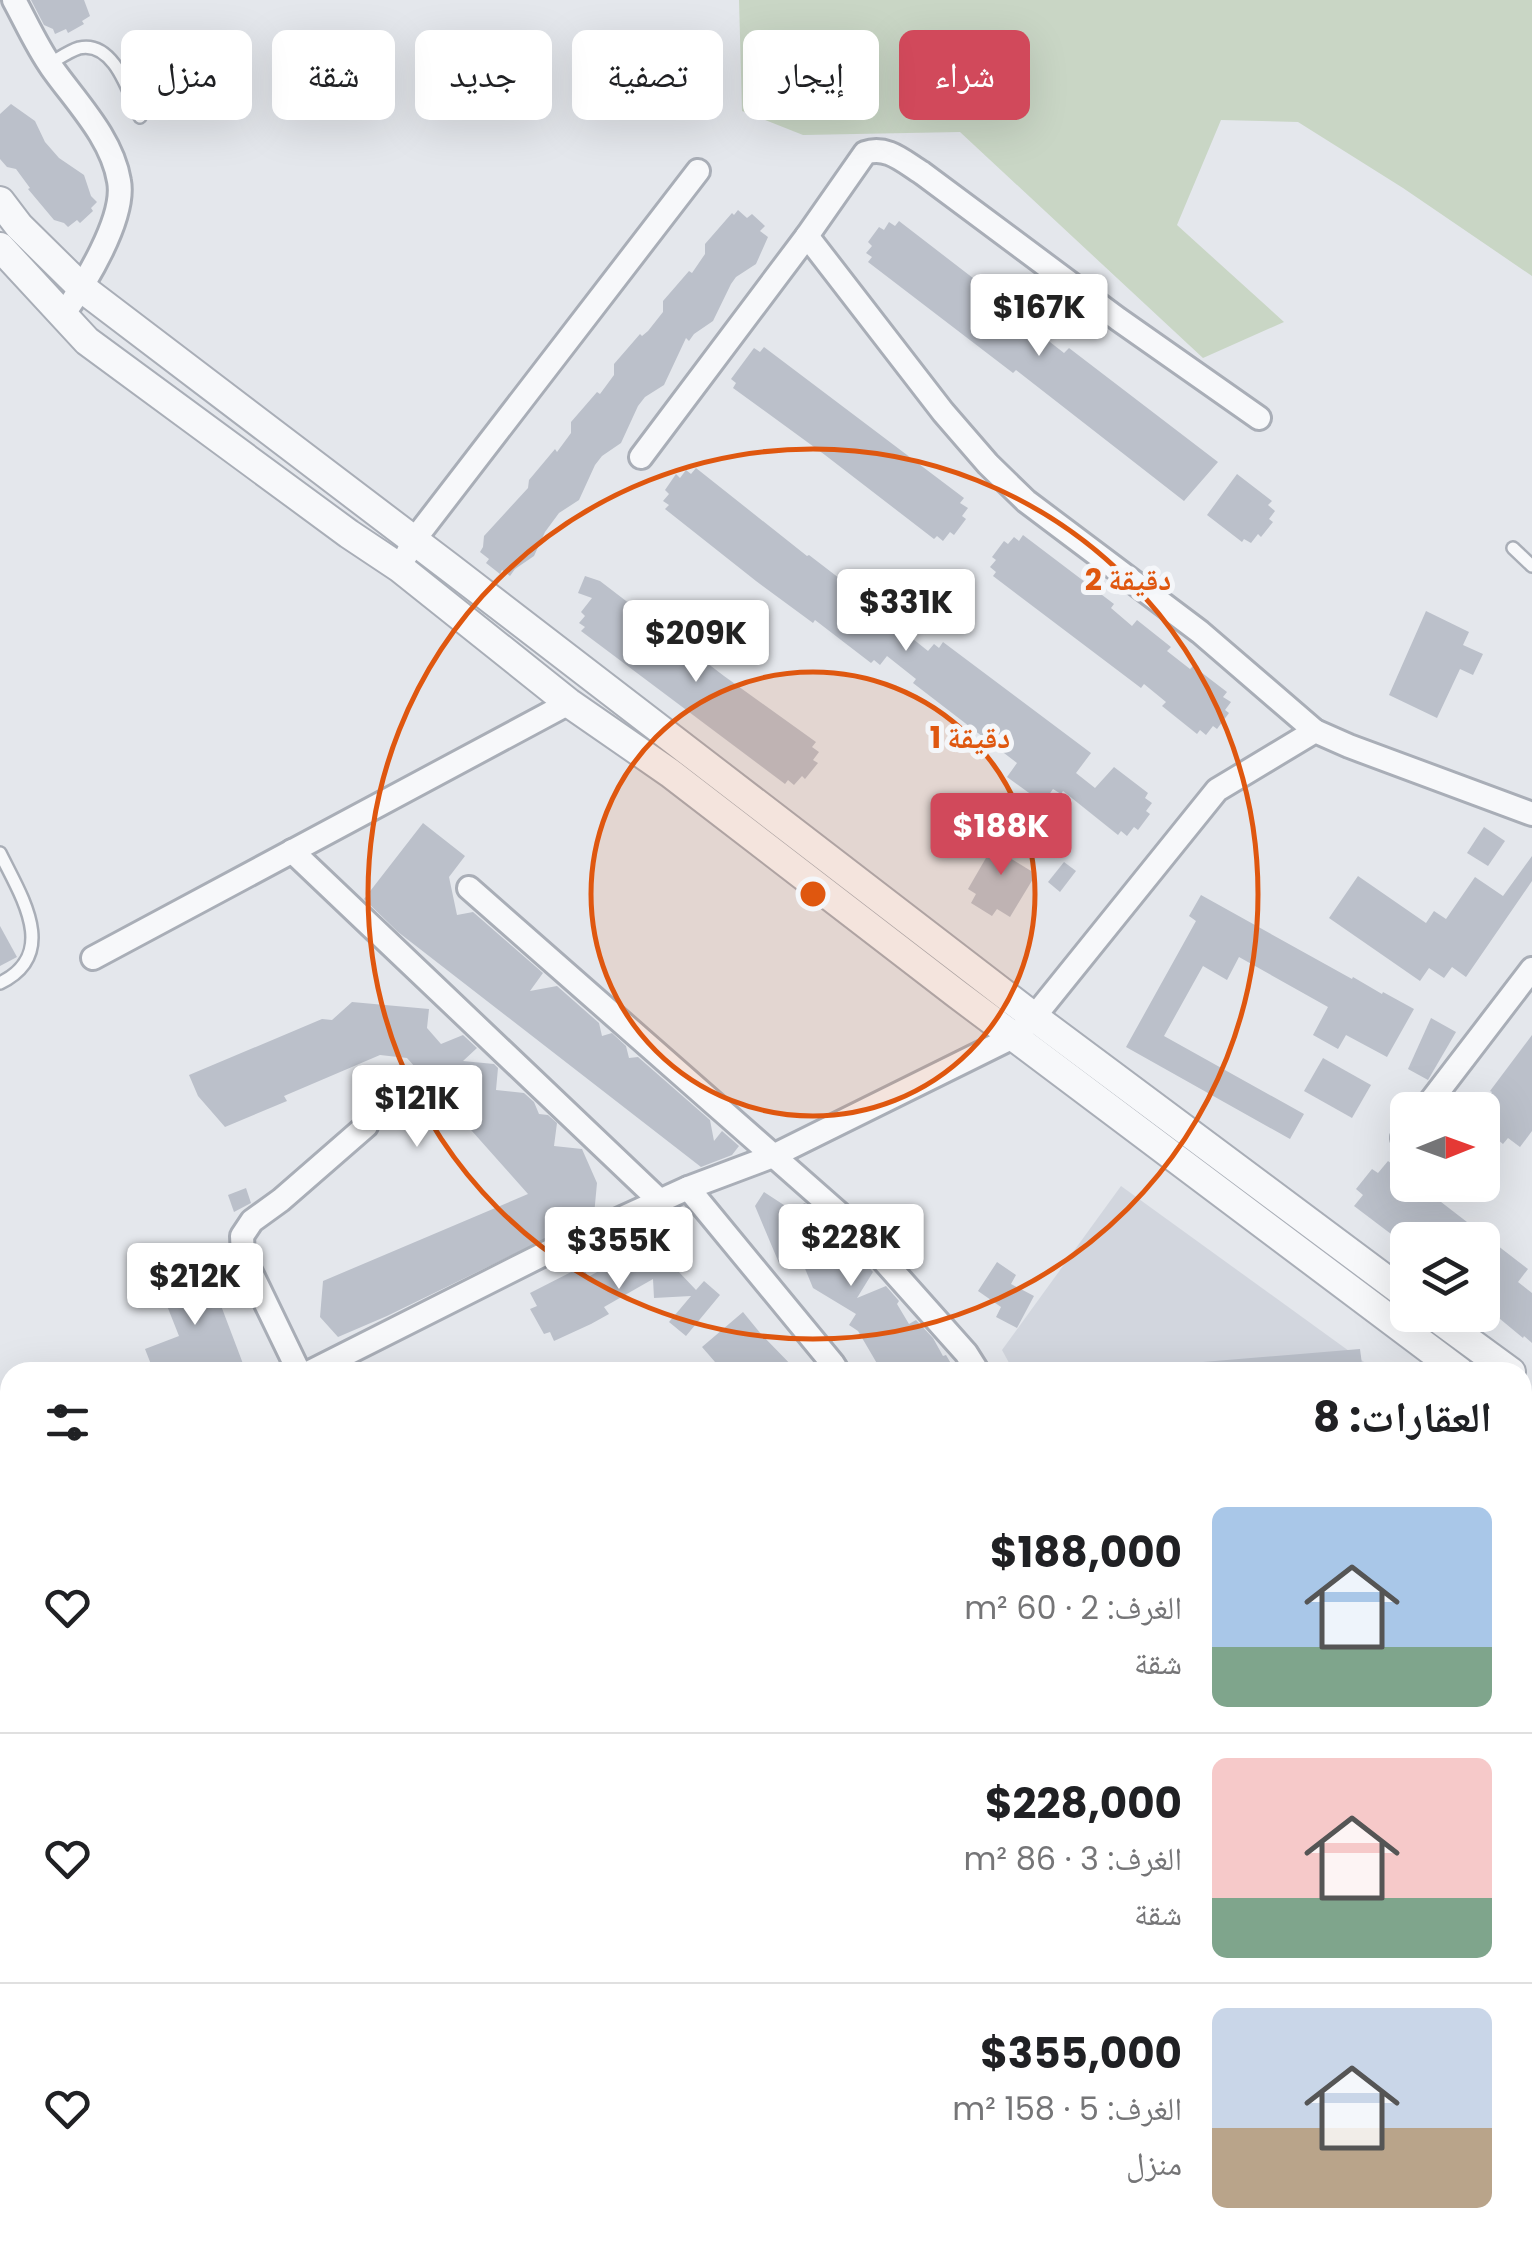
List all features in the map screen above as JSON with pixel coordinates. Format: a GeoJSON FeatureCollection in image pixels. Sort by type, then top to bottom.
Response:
{"type":"FeatureCollection","features":[{"type":"Feature","properties":{"kind":"street"},"geometry":{"type":"LineString","coordinates":[[14,0],[49,64],[111,155],[120,184],[115,221],[82,288],[63,315]]}},
{"type":"Feature","properties":{"kind":"street"},"geometry":{"type":"LineString","coordinates":[[640,456],[865,153],[881,150],[922,174],[1259,418]]}},
{"type":"Feature","properties":{"kind":"street"},"geometry":{"type":"LineString","coordinates":[[400,568],[414,540],[698,171]]}},
{"type":"Feature","properties":{"kind":"street"},"geometry":{"type":"LineString","coordinates":[[0,200],[18,226],[82,288],[414,540],[1384,1318],[1446,1362]]}},
{"type":"Feature","properties":{"kind":"street"},"geometry":{"type":"LineString","coordinates":[[807,236],[943,412],[1026,501],[1215,644],[1315,730],[1532,814]]}},
{"type":"Feature","properties":{"kind":"street"},"geometry":{"type":"LineString","coordinates":[[0,247],[87,341],[400,568],[568,703],[670,773],[957,994],[1024,1027],[1390,1283]]}},
{"type":"Feature","properties":{"kind":"street"},"geometry":{"type":"LineString","coordinates":[[92,958],[568,703]]}},
{"type":"Feature","properties":{"kind":"street"},"geometry":{"type":"LineString","coordinates":[[330,1362],[552,1250],[688,1188],[774,1156],[1024,1027],[1217,790],[1315,730]]}},
{"type":"Feature","properties":{"kind":"street"},"geometry":{"type":"LineString","coordinates":[[292,851],[660,1200]]}},
{"type":"Feature","properties":{"kind":"street"},"geometry":{"type":"LineString","coordinates":[[469,888],[850,1224],[972,1362]]}},
{"type":"Feature","properties":{"kind":"street"},"geometry":{"type":"LineString","coordinates":[[1438,1092],[1532,968]]}},
{"type":"Feature","properties":{"kind":"street"},"geometry":{"type":"LineString","coordinates":[[294,1362],[243,1256],[242,1236],[252,1221],[366,1126]]}},
{"type":"Feature","properties":{"kind":"street"},"geometry":{"type":"LineString","coordinates":[[688,1188],[831,1362]]}},
{"type":"Feature","properties":{"kind":"street"},"geometry":{"type":"LineString","coordinates":[[1457,1332],[1497,1362]]}},
{"type":"Feature","properties":{"kind":"lane"},"geometry":{"type":"LineString","coordinates":[[49,64],[78,48],[100,50],[121,77]]}},
{"type":"Feature","properties":{"kind":"lane"},"geometry":{"type":"LineString","coordinates":[[1513,548],[1532,566]]}},
{"type":"Feature","properties":{"kind":"lane"},"geometry":{"type":"LineString","coordinates":[[0,853],[20,894],[34,942],[26,964],[0,983]]}},
{"type":"Feature","properties":{"kind":"shaded area"},"geometry":{"type":"Polygon","coordinates":[[[1121,1186],[1364,1362],[1009,1362],[1002,1350],[1121,1186]]]}},
{"type":"Feature","properties":{"kind":"green space"},"geometry":{"type":"Polygon","coordinates":[[[739,0],[1532,0],[1532,276],[1298,122],[1221,120],[1177,225],[1284,322],[1203,358],[960,132],[803,135],[765,120],[879,120],[879,30],[743,30],[742,111],[739,0]]]}},
{"type":"Feature","properties":{"kind":"building"},"geometry":{"type":"Polygon","coordinates":[[[31,0],[84,0],[90,16],[68,33],[66,29],[55,34],[44,25],[31,0]]]}},
{"type":"Feature","properties":{"kind":"building"},"geometry":{"type":"Polygon","coordinates":[[[11,104],[35,121],[45,142],[59,158],[84,175],[97,202],[80,223],[77,220],[68,227],[54,220],[16,169],[7,167],[0,159],[0,114],[11,104]]]}},
{"type":"Feature","properties":{"kind":"building"},"geometry":{"type":"Polygon","coordinates":[[[738,210],[747,218],[752,214],[765,226],[760,231],[768,237],[756,264],[736,277],[713,321],[689,341],[686,338],[664,385],[638,406],[621,443],[595,465],[579,500],[559,513],[534,556],[510,576],[502,570],[500,574],[480,552],[484,536],[528,488],[529,480],[555,449],[557,452],[571,433],[571,422],[614,375],[614,364],[640,334],[648,331],[663,312],[663,301],[705,254],[705,244],[738,210]]]}},
{"type":"Feature","properties":{"kind":"building"},"geometry":{"type":"Polygon","coordinates":[[[899,221],[1043,332],[1041,335],[1064,353],[1069,348],[1218,462],[1184,501],[1016,370],[1013,373],[868,262],[872,257],[866,253],[872,246],[868,242],[879,227],[884,230],[889,222],[895,226],[899,221]]]}},
{"type":"Feature","properties":{"kind":"building"},"geometry":{"type":"Polygon","coordinates":[[[764,347],[964,498],[960,503],[968,508],[962,516],[966,519],[954,535],[950,532],[943,541],[937,536],[934,539],[733,388],[736,383],[731,379],[754,348],[760,352],[764,347]]]}},
{"type":"Feature","properties":{"kind":"building"},"geometry":{"type":"Polygon","coordinates":[[[696,468],[807,556],[901,622],[898,627],[928,651],[934,644],[939,648],[943,642],[1091,753],[1076,773],[1095,788],[1114,767],[1148,793],[1145,798],[1152,803],[1146,811],[1150,814],[1138,830],[1134,827],[1127,836],[1121,831],[1118,835],[1063,791],[1061,794],[1053,789],[1043,803],[1007,777],[1017,763],[913,683],[916,679],[887,656],[880,665],[874,660],[871,663],[756,581],[665,509],[669,505],[663,501],[669,494],[665,490],[676,474],[680,478],[686,470],[691,474],[696,468]]]}},
{"type":"Feature","properties":{"kind":"building"},"geometry":{"type":"Polygon","coordinates":[[[1237,474],[1272,501],[1268,505],[1275,511],[1269,519],[1273,522],[1251,543],[1244,539],[1242,542],[1207,515],[1237,474]]]}},
{"type":"Feature","properties":{"kind":"building"},"geometry":{"type":"Polygon","coordinates":[[[1023,535],[1114,604],[1111,608],[1132,626],[1137,620],[1171,647],[1167,651],[1227,692],[1223,697],[1231,702],[1225,710],[1229,713],[1217,729],[1213,726],[1206,735],[1200,730],[1197,734],[1162,706],[1166,702],[1144,684],[1141,688],[993,576],[996,572],[990,567],[996,560],[992,557],[1004,541],[1008,544],[1014,537],[1019,541],[1023,535]]]}},
{"type":"Feature","properties":{"kind":"building"},"geometry":{"type":"Polygon","coordinates":[[[585,576],[600,581],[816,742],[812,747],[819,752],[813,760],[818,763],[805,779],[802,776],[794,785],[788,780],[785,784],[581,631],[585,627],[579,623],[585,616],[581,612],[592,598],[578,593],[585,576]]]}},
{"type":"Feature","properties":{"kind":"building"},"geometry":{"type":"Polygon","coordinates":[[[1426,611],[1469,632],[1463,645],[1483,654],[1473,675],[1460,669],[1437,718],[1389,695],[1426,611]]]}},
{"type":"Feature","properties":{"kind":"building"},"geometry":{"type":"Polygon","coordinates":[[[423,823],[465,856],[449,877],[457,915],[473,912],[543,973],[530,991],[557,986],[599,1023],[602,1036],[612,1033],[626,1046],[629,1058],[638,1057],[710,1120],[714,1141],[722,1131],[739,1146],[732,1155],[701,1167],[398,932],[364,899],[423,823]]]}},
{"type":"Feature","properties":{"kind":"building"},"geometry":{"type":"Polygon","coordinates":[[[1005,825],[1019,835],[1005,855],[1036,874],[1010,917],[997,909],[992,916],[971,903],[976,894],[968,889],[1005,825]]]}},
{"type":"Feature","properties":{"kind":"building"},"geometry":{"type":"Polygon","coordinates":[[[1484,827],[1505,841],[1488,866],[1467,853],[1484,827]]]}},
{"type":"Feature","properties":{"kind":"building"},"geometry":{"type":"Polygon","coordinates":[[[1532,856],[1532,881],[1466,977],[1452,967],[1444,978],[1429,968],[1420,981],[1329,918],[1358,876],[1426,923],[1434,911],[1446,919],[1475,877],[1503,896],[1532,856]]]}},
{"type":"Feature","properties":{"kind":"building"},"geometry":{"type":"Polygon","coordinates":[[[1064,862],[1076,871],[1060,892],[1048,882],[1064,862]]]}},
{"type":"Feature","properties":{"kind":"building"},"geometry":{"type":"Polygon","coordinates":[[[1201,895],[1414,1009],[1387,1057],[1346,1035],[1338,1049],[1313,1035],[1328,1007],[1239,957],[1227,980],[1203,966],[1164,1036],[1304,1114],[1290,1139],[1126,1047],[1196,921],[1189,916],[1201,895]]]}},
{"type":"Feature","properties":{"kind":"building"},"geometry":{"type":"Polygon","coordinates":[[[0,926],[17,957],[0,966],[0,926]]]}},
{"type":"Feature","properties":{"kind":"building"},"geometry":{"type":"Polygon","coordinates":[[[352,1002],[429,1009],[427,1028],[441,1044],[463,1035],[477,1048],[463,1061],[494,1064],[498,1068],[496,1090],[524,1093],[539,1114],[548,1115],[557,1123],[554,1146],[582,1149],[597,1183],[594,1215],[338,1337],[320,1317],[323,1281],[528,1194],[407,1058],[380,1055],[284,1096],[287,1101],[225,1127],[198,1096],[189,1075],[322,1019],[332,1020],[352,1002]]]}},
{"type":"Feature","properties":{"kind":"building"},"geometry":{"type":"Polygon","coordinates":[[[1431,1018],[1456,1032],[1428,1080],[1408,1069],[1431,1018]]]}},
{"type":"Feature","properties":{"kind":"building"},"geometry":{"type":"Polygon","coordinates":[[[1532,1035],[1532,1131],[1520,1147],[1508,1138],[1503,1144],[1500,1142],[1500,1092],[1490,1091],[1532,1035]]]}},
{"type":"Feature","properties":{"kind":"building"},"geometry":{"type":"Polygon","coordinates":[[[1323,1058],[1371,1085],[1352,1118],[1304,1091],[1323,1058]]]}},
{"type":"Feature","properties":{"kind":"building"},"geometry":{"type":"Polygon","coordinates":[[[1390,1162],[1390,1202],[1441,1202],[1467,1222],[1390,1222],[1390,1233],[1354,1206],[1363,1195],[1356,1189],[1372,1169],[1378,1173],[1390,1162]]]}},
{"type":"Feature","properties":{"kind":"building"},"geometry":{"type":"Polygon","coordinates":[[[246,1188],[251,1203],[234,1212],[228,1195],[246,1188]]]}},
{"type":"Feature","properties":{"kind":"building"},"geometry":{"type":"Polygon","coordinates":[[[764,1192],[790,1209],[805,1203],[822,1219],[807,1244],[836,1231],[873,1272],[857,1298],[886,1286],[899,1301],[897,1304],[909,1324],[916,1320],[950,1362],[876,1362],[858,1331],[849,1325],[856,1314],[813,1288],[799,1254],[779,1263],[755,1206],[764,1192]]]}},
{"type":"Feature","properties":{"kind":"building"},"geometry":{"type":"Polygon","coordinates":[[[650,1243],[684,1257],[678,1271],[696,1290],[704,1281],[720,1295],[686,1336],[669,1322],[691,1296],[654,1298],[653,1279],[604,1307],[609,1314],[591,1324],[554,1341],[550,1332],[544,1334],[530,1309],[537,1306],[530,1293],[583,1266],[588,1277],[650,1243]]]}},
{"type":"Feature","properties":{"kind":"building"},"geometry":{"type":"Polygon","coordinates":[[[1500,1247],[1528,1269],[1518,1282],[1532,1293],[1532,1343],[1500,1319],[1500,1247]]]}},
{"type":"Feature","properties":{"kind":"building"},"geometry":{"type":"Polygon","coordinates":[[[997,1262],[1016,1275],[1011,1284],[1034,1296],[1017,1328],[996,1317],[1001,1307],[978,1291],[997,1262]]]}},
{"type":"Feature","properties":{"kind":"building"},"geometry":{"type":"Polygon","coordinates":[[[206,1266],[242,1362],[150,1362],[145,1349],[179,1336],[156,1278],[182,1267],[185,1274],[206,1266]]]}},
{"type":"Feature","properties":{"kind":"building"},"geometry":{"type":"Polygon","coordinates":[[[743,1312],[788,1362],[715,1362],[702,1347],[743,1312]]]}},
{"type":"Feature","properties":{"kind":"building"},"geometry":{"type":"Polygon","coordinates":[[[1360,1349],[1362,1362],[1203,1362],[1360,1349]]]}}]}
